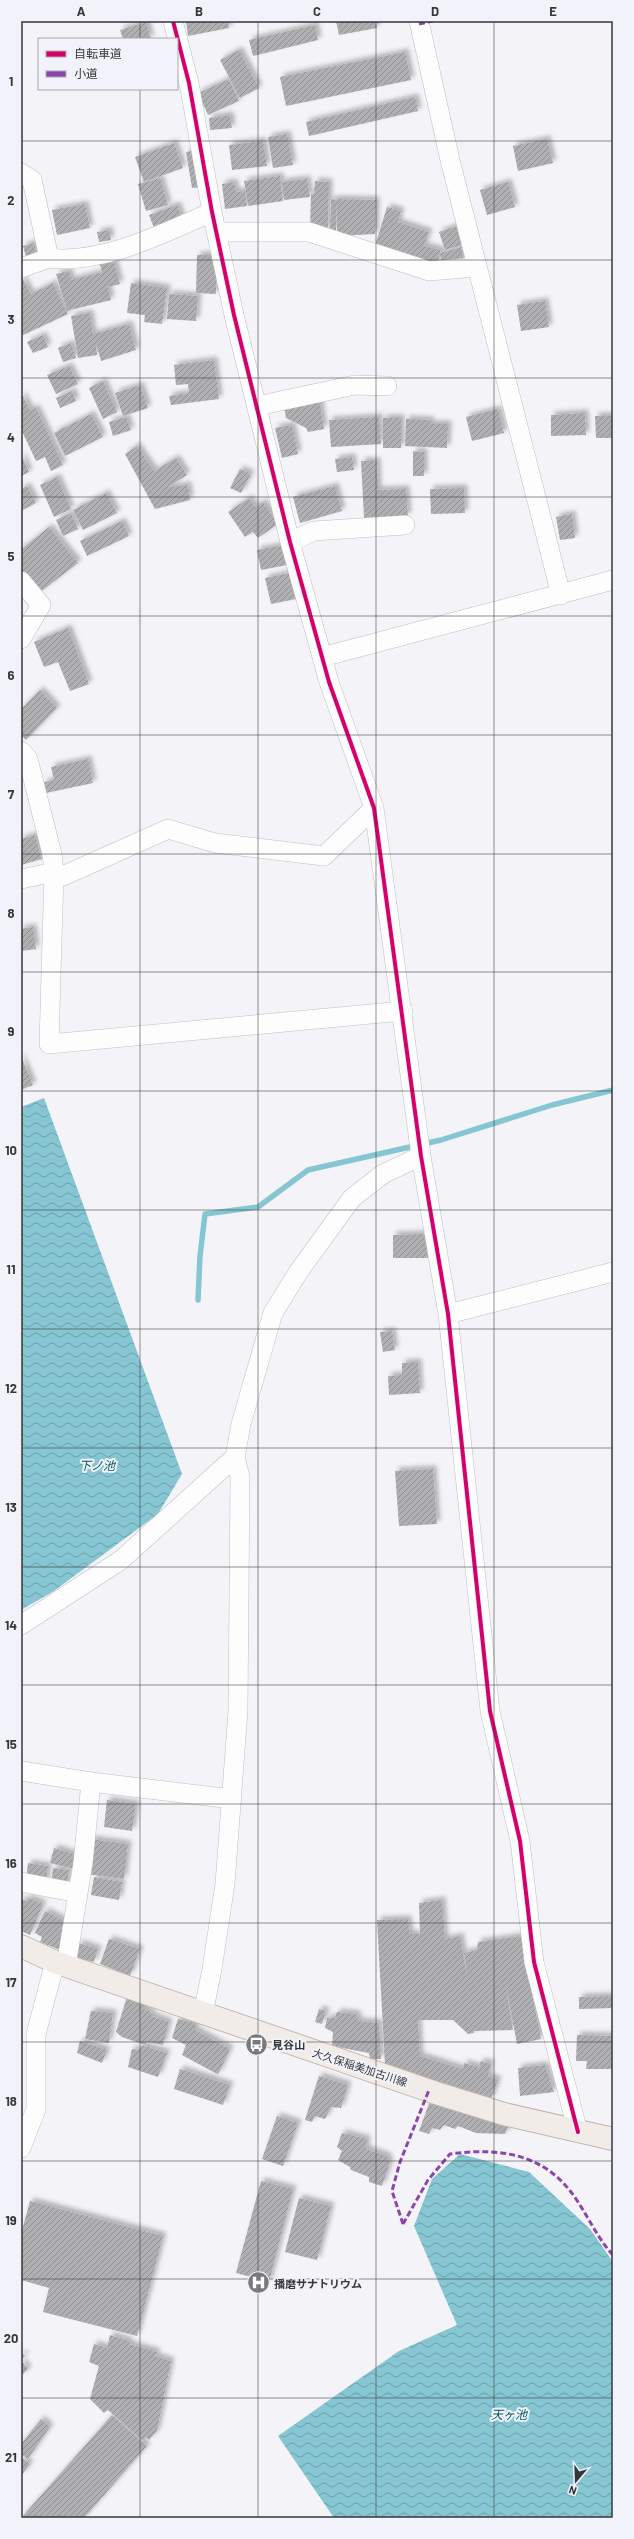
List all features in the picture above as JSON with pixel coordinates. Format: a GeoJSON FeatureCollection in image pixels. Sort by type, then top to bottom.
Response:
{"type":"FeatureCollection","features":[{"type":"Feature","properties":{"kind":"main road","name":"大久保稲美加古川線"},"geometry":{"type":"LineString","coordinates":[[21,1946],[61,1964],[203,2014],[489,2109],[578,2132],[613,2139]]}},
{"type":"Feature","properties":{"kind":"street"},"geometry":{"type":"LineString","coordinates":[[173,21],[177,38]]}},
{"type":"Feature","properties":{"kind":"street"},"geometry":{"type":"LineString","coordinates":[[419,21],[477,267],[561,595]]}},
{"type":"Feature","properties":{"kind":"street"},"geometry":{"type":"LineString","coordinates":[[178,40],[189,83],[216,232],[290,542],[329,682],[374,808],[403,1011],[421,1156],[448,1314],[490,1711],[520,1841],[534,1962],[578,2132]]}},
{"type":"Feature","properties":{"kind":"street"},"geometry":{"type":"LineString","coordinates":[[21,173],[32,180],[49,258]]}},
{"type":"Feature","properties":{"kind":"street"},"geometry":{"type":"LineString","coordinates":[[21,268],[49,258],[67,261],[142,243],[212,212]]}},
{"type":"Feature","properties":{"kind":"street"},"geometry":{"type":"LineString","coordinates":[[216,232],[308,232],[429,271],[477,267]]}},
{"type":"Feature","properties":{"kind":"street"},"geometry":{"type":"LineString","coordinates":[[257,406],[355,385],[387,386]]}},
{"type":"Feature","properties":{"kind":"street"},"geometry":{"type":"LineString","coordinates":[[290,542],[314,531],[405,525]]}},
{"type":"Feature","properties":{"kind":"street"},"geometry":{"type":"LineString","coordinates":[[322,657],[613,580]]}},
{"type":"Feature","properties":{"kind":"street"},"geometry":{"type":"LineString","coordinates":[[21,581],[41,605],[21,639]]}},
{"type":"Feature","properties":{"kind":"street"},"geometry":{"type":"LineString","coordinates":[[21,751],[28,759],[52,854],[54,872],[49,1044],[403,1011]]}},
{"type":"Feature","properties":{"kind":"street"},"geometry":{"type":"LineString","coordinates":[[21,879],[54,872],[63,876],[168,829],[215,843],[324,856],[374,808]]}},
{"type":"Feature","properties":{"kind":"street"},"geometry":{"type":"LineString","coordinates":[[203,2014],[212,1969],[225,1884],[238,1711],[240,1477],[235,1457],[241,1424],[274,1313],[299,1271],[352,1198],[383,1174],[421,1156]]}},
{"type":"Feature","properties":{"kind":"street"},"geometry":{"type":"LineString","coordinates":[[448,1314],[613,1272]]}},
{"type":"Feature","properties":{"kind":"street"},"geometry":{"type":"LineString","coordinates":[[21,1625],[121,1560],[235,1457]]}},
{"type":"Feature","properties":{"kind":"street"},"geometry":{"type":"LineString","coordinates":[[21,1771],[91,1782],[232,1799]]}},
{"type":"Feature","properties":{"kind":"street"},"geometry":{"type":"LineString","coordinates":[[21,2148],[36,2109],[36,2034],[61,1964],[78,1893],[91,1782]]}},
{"type":"Feature","properties":{"kind":"street"},"geometry":{"type":"LineString","coordinates":[[21,1882],[78,1893]]}},
{"type":"Feature","properties":{"kind":"water","name":"下ノ池"},"geometry":{"type":"Polygon","coordinates":[[[44,1098],[182,1474],[158,1514],[54,1591],[21,1610],[21,1107],[44,1098]]]}},
{"type":"Feature","properties":{"kind":"water","name":"天ヶ池"},"geometry":{"type":"Polygon","coordinates":[[[460,2154],[529,2172],[590,2229],[613,2262],[613,2518],[334,2518],[278,2436],[399,2351],[457,2325],[414,2226],[432,2179],[460,2154]]]}},
{"type":"Feature","properties":{"kind":"building"},"geometry":{"type":"Polygon","coordinates":[[[186,21],[228,21],[229,28],[188,36],[186,21]]]}},
{"type":"Feature","properties":{"kind":"building"},"geometry":{"type":"Polygon","coordinates":[[[336,21],[376,21],[377,28],[339,35],[336,21]]]}},
{"type":"Feature","properties":{"kind":"building"},"geometry":{"type":"Polygon","coordinates":[[[146,22],[151,38],[123,38],[120,30],[146,22]]]}},
{"type":"Feature","properties":{"kind":"building"},"geometry":{"type":"Polygon","coordinates":[[[315,25],[318,40],[253,56],[249,40],[315,25]]]}},
{"type":"Feature","properties":{"kind":"building"},"geometry":{"type":"Polygon","coordinates":[[[239,50],[259,88],[240,98],[220,60],[239,50]]]}},
{"type":"Feature","properties":{"kind":"building"},"geometry":{"type":"Polygon","coordinates":[[[405,52],[411,80],[286,106],[280,77],[405,52]]]}},
{"type":"Feature","properties":{"kind":"building"},"geometry":{"type":"Polygon","coordinates":[[[229,79],[239,101],[208,115],[198,93],[229,79]]]}},
{"type":"Feature","properties":{"kind":"building"},"geometry":{"type":"Polygon","coordinates":[[[415,97],[418,111],[309,136],[306,122],[415,97]]]}},
{"type":"Feature","properties":{"kind":"building"},"geometry":{"type":"Polygon","coordinates":[[[230,115],[232,128],[210,130],[209,118],[230,115]]]}},
{"type":"Feature","properties":{"kind":"building"},"geometry":{"type":"Polygon","coordinates":[[[287,134],[293,165],[273,168],[268,137],[287,134]]]}},
{"type":"Feature","properties":{"kind":"building"},"geometry":{"type":"Polygon","coordinates":[[[547,139],[553,163],[518,171],[513,146],[547,139]]]}},
{"type":"Feature","properties":{"kind":"building"},"geometry":{"type":"Polygon","coordinates":[[[263,141],[267,166],[232,170],[229,145],[263,141]]]}},
{"type":"Feature","properties":{"kind":"building"},"geometry":{"type":"Polygon","coordinates":[[[174,143],[183,168],[144,182],[135,157],[174,143]]]}},
{"type":"Feature","properties":{"kind":"building"},"geometry":{"type":"Polygon","coordinates":[[[197,150],[203,187],[192,188],[186,152],[197,150]]]}},
{"type":"Feature","properties":{"kind":"building"},"geometry":{"type":"Polygon","coordinates":[[[280,176],[283,201],[248,206],[244,181],[280,176]]]}},
{"type":"Feature","properties":{"kind":"building"},"geometry":{"type":"Polygon","coordinates":[[[160,178],[168,205],[146,211],[138,184],[160,178]]]}},
{"type":"Feature","properties":{"kind":"building"},"geometry":{"type":"Polygon","coordinates":[[[307,179],[310,197],[284,200],[282,182],[307,179]]]}},
{"type":"Feature","properties":{"kind":"building"},"geometry":{"type":"Polygon","coordinates":[[[315,181],[329,182],[328,231],[310,231],[311,194],[314,194],[315,181]]]}},
{"type":"Feature","properties":{"kind":"building"},"geometry":{"type":"Polygon","coordinates":[[[234,182],[236,192],[245,191],[247,206],[225,209],[222,184],[234,182]]]}},
{"type":"Feature","properties":{"kind":"building"},"geometry":{"type":"Polygon","coordinates":[[[508,182],[515,207],[487,215],[480,190],[508,182]]]}},
{"type":"Feature","properties":{"kind":"building"},"geometry":{"type":"Polygon","coordinates":[[[331,199],[337,200],[336,231],[330,230],[331,199]]]}},
{"type":"Feature","properties":{"kind":"building"},"geometry":{"type":"Polygon","coordinates":[[[337,199],[376,200],[375,234],[337,236],[337,199]]]}},
{"type":"Feature","properties":{"kind":"building"},"geometry":{"type":"Polygon","coordinates":[[[85,204],[90,228],[57,235],[52,210],[85,204]]]}},
{"type":"Feature","properties":{"kind":"building"},"geometry":{"type":"Polygon","coordinates":[[[177,205],[184,223],[156,233],[149,215],[177,205]]]}},
{"type":"Feature","properties":{"kind":"building"},"geometry":{"type":"Polygon","coordinates":[[[387,207],[401,211],[398,222],[429,232],[424,246],[441,250],[440,253],[461,247],[464,260],[442,265],[440,254],[435,270],[375,246],[387,207]]]}},
{"type":"Feature","properties":{"kind":"building"},"geometry":{"type":"Polygon","coordinates":[[[456,226],[462,245],[445,250],[439,232],[456,226]]]}},
{"type":"Feature","properties":{"kind":"building"},"geometry":{"type":"Polygon","coordinates":[[[109,230],[111,240],[99,242],[97,232],[109,230]]]}},
{"type":"Feature","properties":{"kind":"building"},"geometry":{"type":"Polygon","coordinates":[[[34,243],[38,258],[27,261],[23,246],[34,243]]]}},
{"type":"Feature","properties":{"kind":"building"},"geometry":{"type":"Polygon","coordinates":[[[197,255],[217,255],[216,294],[196,293],[197,255]]]}},
{"type":"Feature","properties":{"kind":"building"},"geometry":{"type":"Polygon","coordinates":[[[113,258],[120,284],[108,287],[111,300],[66,311],[68,314],[21,336],[21,280],[23,279],[31,294],[53,283],[65,308],[66,307],[56,274],[69,271],[71,280],[102,272],[99,261],[113,258]]]}},
{"type":"Feature","properties":{"kind":"building"},"geometry":{"type":"Polygon","coordinates":[[[131,283],[167,288],[162,324],[144,322],[145,315],[127,313],[131,283]]]}},
{"type":"Feature","properties":{"kind":"building"},"geometry":{"type":"Polygon","coordinates":[[[169,294],[198,296],[196,321],[167,319],[169,294]]]}},
{"type":"Feature","properties":{"kind":"building"},"geometry":{"type":"Polygon","coordinates":[[[545,301],[549,327],[521,331],[517,305],[545,301]]]}},
{"type":"Feature","properties":{"kind":"building"},"geometry":{"type":"Polygon","coordinates":[[[90,313],[93,334],[129,324],[136,350],[101,361],[96,343],[97,355],[78,358],[71,316],[90,313]]]}},
{"type":"Feature","properties":{"kind":"building"},"geometry":{"type":"Polygon","coordinates":[[[43,335],[48,347],[33,353],[27,342],[43,335]]]}},
{"type":"Feature","properties":{"kind":"building"},"geometry":{"type":"Polygon","coordinates":[[[71,343],[76,358],[63,362],[58,348],[71,343]]]}},
{"type":"Feature","properties":{"kind":"building"},"geometry":{"type":"Polygon","coordinates":[[[214,360],[219,399],[171,405],[169,396],[189,393],[188,384],[176,385],[174,365],[214,360]]]}},
{"type":"Feature","properties":{"kind":"building"},"geometry":{"type":"Polygon","coordinates":[[[69,366],[78,384],[56,394],[47,375],[69,366]]]}},
{"type":"Feature","properties":{"kind":"building"},"geometry":{"type":"Polygon","coordinates":[[[103,381],[117,412],[103,419],[89,388],[103,381]]]}},
{"type":"Feature","properties":{"kind":"building"},"geometry":{"type":"Polygon","coordinates":[[[140,385],[148,408],[123,416],[115,393],[140,385]]]}},
{"type":"Feature","properties":{"kind":"building"},"geometry":{"type":"Polygon","coordinates":[[[72,391],[76,401],[60,408],[56,398],[72,391]]]}},
{"type":"Feature","properties":{"kind":"building"},"geometry":{"type":"Polygon","coordinates":[[[21,396],[23,396],[30,410],[36,408],[63,465],[51,471],[45,457],[36,461],[21,429],[21,396]]]}},
{"type":"Feature","properties":{"kind":"building"},"geometry":{"type":"Polygon","coordinates":[[[319,398],[324,429],[308,432],[306,428],[286,418],[284,407],[319,398]]]}},
{"type":"Feature","properties":{"kind":"building"},"geometry":{"type":"Polygon","coordinates":[[[498,409],[504,433],[472,441],[466,417],[498,409]]]}},
{"type":"Feature","properties":{"kind":"building"},"geometry":{"type":"Polygon","coordinates":[[[585,413],[586,435],[551,436],[551,415],[585,413]]]}},
{"type":"Feature","properties":{"kind":"building"},"geometry":{"type":"Polygon","coordinates":[[[91,414],[103,437],[65,456],[54,433],[91,414]]]}},
{"type":"Feature","properties":{"kind":"building"},"geometry":{"type":"Polygon","coordinates":[[[595,416],[613,416],[613,438],[596,438],[595,416]]]}},
{"type":"Feature","properties":{"kind":"building"},"geometry":{"type":"Polygon","coordinates":[[[126,417],[131,430],[113,436],[109,422],[126,417]]]}},
{"type":"Feature","properties":{"kind":"building"},"geometry":{"type":"Polygon","coordinates":[[[379,417],[381,444],[331,447],[329,420],[379,417]]]}},
{"type":"Feature","properties":{"kind":"building"},"geometry":{"type":"Polygon","coordinates":[[[383,418],[401,418],[401,448],[383,448],[383,418]]]}},
{"type":"Feature","properties":{"kind":"building"},"geometry":{"type":"Polygon","coordinates":[[[406,419],[431,420],[430,424],[448,424],[447,448],[405,446],[406,419]]]}},
{"type":"Feature","properties":{"kind":"building"},"geometry":{"type":"Polygon","coordinates":[[[292,425],[298,454],[282,458],[275,428],[292,425]]]}},
{"type":"Feature","properties":{"kind":"building"},"geometry":{"type":"Polygon","coordinates":[[[137,446],[154,471],[176,458],[187,475],[168,487],[188,485],[190,500],[155,509],[125,454],[137,446]]]}},
{"type":"Feature","properties":{"kind":"building"},"geometry":{"type":"Polygon","coordinates":[[[413,451],[424,452],[424,476],[413,476],[413,451]]]}},
{"type":"Feature","properties":{"kind":"building"},"geometry":{"type":"Polygon","coordinates":[[[21,454],[29,472],[21,476],[21,454]]]}},
{"type":"Feature","properties":{"kind":"building"},"geometry":{"type":"Polygon","coordinates":[[[352,457],[354,470],[337,472],[335,459],[352,457]]]}},
{"type":"Feature","properties":{"kind":"building"},"geometry":{"type":"Polygon","coordinates":[[[361,461],[377,461],[378,490],[406,489],[408,516],[364,518],[361,461]]]}},
{"type":"Feature","properties":{"kind":"building"},"geometry":{"type":"Polygon","coordinates":[[[240,469],[251,474],[241,493],[230,488],[240,469]]]}},
{"type":"Feature","properties":{"kind":"building"},"geometry":{"type":"Polygon","coordinates":[[[57,477],[71,509],[54,517],[40,485],[57,477]]]}},
{"type":"Feature","properties":{"kind":"building"},"geometry":{"type":"Polygon","coordinates":[[[27,486],[36,503],[21,511],[21,489],[27,486]]]}},
{"type":"Feature","properties":{"kind":"building"},"geometry":{"type":"Polygon","coordinates":[[[335,486],[342,511],[300,523],[293,497],[335,486]]]}},
{"type":"Feature","properties":{"kind":"building"},"geometry":{"type":"Polygon","coordinates":[[[464,488],[465,513],[431,514],[430,489],[464,488]]]}},
{"type":"Feature","properties":{"kind":"building"},"geometry":{"type":"Polygon","coordinates":[[[106,493],[117,513],[83,530],[73,510],[106,493]]]}},
{"type":"Feature","properties":{"kind":"building"},"geometry":{"type":"Polygon","coordinates":[[[249,498],[255,507],[263,502],[278,524],[258,538],[253,532],[245,537],[228,512],[249,498]]]}},
{"type":"Feature","properties":{"kind":"building"},"geometry":{"type":"Polygon","coordinates":[[[71,513],[78,529],[63,536],[56,520],[71,513]]]}},
{"type":"Feature","properties":{"kind":"building"},"geometry":{"type":"Polygon","coordinates":[[[572,514],[575,538],[560,540],[556,517],[572,514]]]}},
{"type":"Feature","properties":{"kind":"building"},"geometry":{"type":"Polygon","coordinates":[[[122,521],[129,536],[87,556],[80,541],[122,521]]]}},
{"type":"Feature","properties":{"kind":"building"},"geometry":{"type":"Polygon","coordinates":[[[49,527],[78,563],[39,593],[21,570],[21,546],[23,548],[49,527]]]}},
{"type":"Feature","properties":{"kind":"building"},"geometry":{"type":"Polygon","coordinates":[[[283,545],[287,565],[261,570],[257,550],[283,545]]]}},
{"type":"Feature","properties":{"kind":"building"},"geometry":{"type":"Polygon","coordinates":[[[290,573],[296,599],[271,604],[265,578],[290,573]]]}},
{"type":"Feature","properties":{"kind":"building"},"geometry":{"type":"Polygon","coordinates":[[[68,628],[89,684],[70,691],[58,662],[44,667],[34,642],[68,628]]]}},
{"type":"Feature","properties":{"kind":"building"},"geometry":{"type":"Polygon","coordinates":[[[40,690],[57,708],[26,740],[21,735],[21,709],[40,690]]]}},
{"type":"Feature","properties":{"kind":"building"},"geometry":{"type":"Polygon","coordinates":[[[88,759],[93,783],[46,793],[44,782],[54,780],[51,767],[88,759]]]}},
{"type":"Feature","properties":{"kind":"building"},"geometry":{"type":"Polygon","coordinates":[[[35,835],[42,859],[21,865],[21,839],[35,835]]]}},
{"type":"Feature","properties":{"kind":"building"},"geometry":{"type":"Polygon","coordinates":[[[33,927],[36,949],[21,951],[21,929],[33,927]]]}},
{"type":"Feature","properties":{"kind":"building"},"geometry":{"type":"Polygon","coordinates":[[[21,1056],[33,1085],[21,1090],[21,1056]]]}},
{"type":"Feature","properties":{"kind":"building"},"geometry":{"type":"Polygon","coordinates":[[[427,1234],[428,1258],[393,1258],[393,1235],[427,1234]]]}},
{"type":"Feature","properties":{"kind":"building"},"geometry":{"type":"Polygon","coordinates":[[[392,1331],[395,1350],[383,1352],[380,1332],[392,1331]]]}},
{"type":"Feature","properties":{"kind":"building"},"geometry":{"type":"Polygon","coordinates":[[[418,1362],[420,1393],[389,1395],[388,1376],[402,1375],[402,1363],[418,1362]]]}},
{"type":"Feature","properties":{"kind":"building"},"geometry":{"type":"Polygon","coordinates":[[[433,1469],[437,1524],[399,1526],[395,1471],[433,1469]]]}},
{"type":"Feature","properties":{"kind":"building"},"geometry":{"type":"Polygon","coordinates":[[[107,1800],[136,1804],[132,1831],[104,1827],[107,1800]]]}},
{"type":"Feature","properties":{"kind":"building"},"geometry":{"type":"Polygon","coordinates":[[[91,1839],[128,1844],[124,1879],[86,1874],[91,1839]]]}},
{"type":"Feature","properties":{"kind":"building"},"geometry":{"type":"Polygon","coordinates":[[[54,1848],[78,1855],[74,1869],[50,1863],[54,1848]]]}},
{"type":"Feature","properties":{"kind":"building"},"geometry":{"type":"Polygon","coordinates":[[[28,1863],[48,1866],[46,1883],[26,1880],[28,1863]]]}},
{"type":"Feature","properties":{"kind":"building"},"geometry":{"type":"Polygon","coordinates":[[[53,1868],[69,1870],[67,1887],[51,1885],[53,1868]]]}},
{"type":"Feature","properties":{"kind":"building"},"geometry":{"type":"Polygon","coordinates":[[[94,1877],[122,1882],[119,1900],[91,1895],[94,1877]]]}},
{"type":"Feature","properties":{"kind":"building"},"geometry":{"type":"Polygon","coordinates":[[[29,1898],[43,1904],[30,1935],[21,1931],[21,1899],[26,1901],[29,1898]]]}},
{"type":"Feature","properties":{"kind":"building"},"geometry":{"type":"Polygon","coordinates":[[[442,1900],[445,1939],[460,1936],[468,1981],[464,1953],[477,1950],[478,1942],[521,1936],[541,2039],[517,2044],[505,1980],[513,2030],[474,2031],[474,2033],[468,2034],[453,2020],[418,2020],[420,2056],[463,2069],[464,2063],[479,2067],[481,2061],[491,2064],[488,2076],[498,2080],[491,2099],[385,2065],[377,1920],[408,1919],[410,1934],[420,1934],[419,1903],[442,1900]]]}},
{"type":"Feature","properties":{"kind":"building"},"geometry":{"type":"Polygon","coordinates":[[[45,1911],[69,1923],[60,1950],[40,1942],[42,1937],[35,1933],[45,1911]]]}},
{"type":"Feature","properties":{"kind":"building"},"geometry":{"type":"Polygon","coordinates":[[[109,1939],[140,1949],[130,1976],[100,1964],[109,1939]]]}},
{"type":"Feature","properties":{"kind":"building"},"geometry":{"type":"Polygon","coordinates":[[[79,1943],[98,1949],[94,1962],[76,1958],[79,1943]]]}},
{"type":"Feature","properties":{"kind":"building"},"geometry":{"type":"Polygon","coordinates":[[[613,1996],[613,2008],[579,2009],[579,1997],[613,1996]]]}},
{"type":"Feature","properties":{"kind":"building"},"geometry":{"type":"Polygon","coordinates":[[[127,1997],[144,2001],[144,2009],[151,2012],[152,2016],[169,2022],[163,2045],[147,2042],[145,2045],[122,2037],[116,2032],[127,1997]]]}},
{"type":"Feature","properties":{"kind":"building"},"geometry":{"type":"Polygon","coordinates":[[[319,2009],[326,2011],[322,2024],[315,2022],[319,2009]]]}},
{"type":"Feature","properties":{"kind":"building"},"geometry":{"type":"Polygon","coordinates":[[[91,2011],[113,2013],[109,2043],[85,2039],[91,2011]]]}},
{"type":"Feature","properties":{"kind":"building"},"geometry":{"type":"Polygon","coordinates":[[[337,2012],[357,2014],[358,2021],[379,2023],[381,2059],[370,2059],[369,2053],[332,2046],[333,2032],[325,2028],[327,2018],[335,2018],[337,2012]]]}},
{"type":"Feature","properties":{"kind":"building"},"geometry":{"type":"Polygon","coordinates":[[[178,2019],[195,2023],[195,2030],[230,2049],[219,2073],[217,2074],[182,2055],[186,2045],[172,2038],[178,2019]]]}},
{"type":"Feature","properties":{"kind":"building"},"geometry":{"type":"Polygon","coordinates":[[[577,2035],[613,2036],[612,2069],[586,2069],[587,2061],[576,2061],[577,2035]]]}},
{"type":"Feature","properties":{"kind":"building"},"geometry":{"type":"Polygon","coordinates":[[[80,2041],[107,2050],[102,2063],[77,2053],[80,2041]]]}},
{"type":"Feature","properties":{"kind":"building"},"geometry":{"type":"Polygon","coordinates":[[[142,2045],[167,2053],[158,2077],[128,2067],[132,2049],[139,2050],[142,2045]]]}},
{"type":"Feature","properties":{"kind":"building"},"geometry":{"type":"Polygon","coordinates":[[[545,2065],[554,2092],[520,2096],[518,2068],[545,2065]]]}},
{"type":"Feature","properties":{"kind":"building"},"geometry":{"type":"Polygon","coordinates":[[[180,2069],[230,2085],[223,2105],[174,2089],[180,2069]]]}},
{"type":"Feature","properties":{"kind":"building"},"geometry":{"type":"Polygon","coordinates":[[[319,2076],[348,2085],[341,2108],[331,2107],[325,2119],[315,2116],[312,2122],[305,2120],[319,2076]]]}},
{"type":"Feature","properties":{"kind":"building"},"geometry":{"type":"Polygon","coordinates":[[[431,2098],[509,2125],[505,2134],[476,2133],[458,2126],[455,2129],[444,2125],[440,2130],[432,2128],[429,2134],[419,2131],[431,2098]]]}},
{"type":"Feature","properties":{"kind":"building"},"geometry":{"type":"Polygon","coordinates":[[[277,2116],[298,2123],[283,2166],[262,2159],[277,2116]]]}},
{"type":"Feature","properties":{"kind":"building"},"geometry":{"type":"Polygon","coordinates":[[[342,2133],[367,2139],[366,2149],[387,2156],[390,2163],[382,2186],[369,2182],[369,2177],[351,2170],[350,2167],[338,2160],[342,2151],[337,2147],[342,2133]]]}},
{"type":"Feature","properties":{"kind":"building"},"geometry":{"type":"Polygon","coordinates":[[[261,2181],[293,2189],[269,2282],[236,2273],[261,2181]]]}},
{"type":"Feature","properties":{"kind":"building"},"geometry":{"type":"Polygon","coordinates":[[[299,2198],[331,2206],[317,2260],[285,2252],[299,2198]]]}},
{"type":"Feature","properties":{"kind":"building"},"geometry":{"type":"Polygon","coordinates":[[[30,2201],[163,2236],[137,2336],[43,2312],[49,2288],[21,2280],[21,2234],[30,2201]]]}},
{"type":"Feature","properties":{"kind":"building"},"geometry":{"type":"Polygon","coordinates":[[[110,2335],[129,2341],[129,2344],[157,2352],[155,2356],[171,2361],[157,2431],[149,2440],[146,2437],[143,2441],[108,2410],[104,2413],[90,2399],[99,2366],[89,2362],[94,2344],[107,2348],[110,2335]]]}},
{"type":"Feature","properties":{"kind":"building"},"geometry":{"type":"Polygon","coordinates":[[[21,2352],[25,2356],[21,2360],[21,2352]]]}},
{"type":"Feature","properties":{"kind":"building"},"geometry":{"type":"Polygon","coordinates":[[[21,2360],[28,2369],[21,2376],[21,2360]]]}},
{"type":"Feature","properties":{"kind":"building"},"geometry":{"type":"Polygon","coordinates":[[[112,2415],[147,2446],[84,2518],[21,2518],[112,2415]]]}},
{"type":"Feature","properties":{"kind":"building"},"geometry":{"type":"Polygon","coordinates":[[[41,2419],[50,2427],[28,2459],[21,2454],[21,2444],[41,2419]]]}},
{"type":"Feature","properties":{"kind":"building"},"geometry":{"type":"Polygon","coordinates":[[[21,2457],[30,2464],[21,2476],[21,2457]]]}},
{"type":"Feature","properties":{"kind":"waterway"},"geometry":{"type":"LineString","coordinates":[[198,1300],[200,1256],[205,1214],[258,1207],[308,1170],[441,1140],[552,1105],[613,1090]]}},
{"type":"Feature","properties":{"kind":"marked path"},"geometry":{"type":"LineString","coordinates":[[419,24],[433,21]]}},
{"type":"Feature","properties":{"kind":"marked path"},"geometry":{"type":"LineString","coordinates":[[403,2224],[392,2191],[400,2162],[429,2090]]}},
{"type":"Feature","properties":{"kind":"marked path"},"geometry":{"type":"LineString","coordinates":[[403,2224],[428,2180],[450,2154],[469,2152],[504,2153],[521,2157],[536,2163],[551,2172],[564,2184],[576,2199],[598,2235],[613,2255]]}},
{"type":"Feature","properties":{"kind":"cycle path"},"geometry":{"type":"LineString","coordinates":[[173,21],[177,38]]}},
{"type":"Feature","properties":{"kind":"cycle path"},"geometry":{"type":"LineString","coordinates":[[178,40],[189,83],[212,212],[234,315],[290,542],[329,682],[374,808],[421,1156],[448,1314],[490,1711],[520,1841],[534,1962],[578,2132]]}},
{"type":"Feature","properties":{"kind":"place","name":"見谷山"},"geometry":{"type":"Point","coordinates":[256,2044]}},
{"type":"Feature","properties":{"kind":"place","name":"播磨サナトリウム"},"geometry":{"type":"Point","coordinates":[258,2283]}}]}
